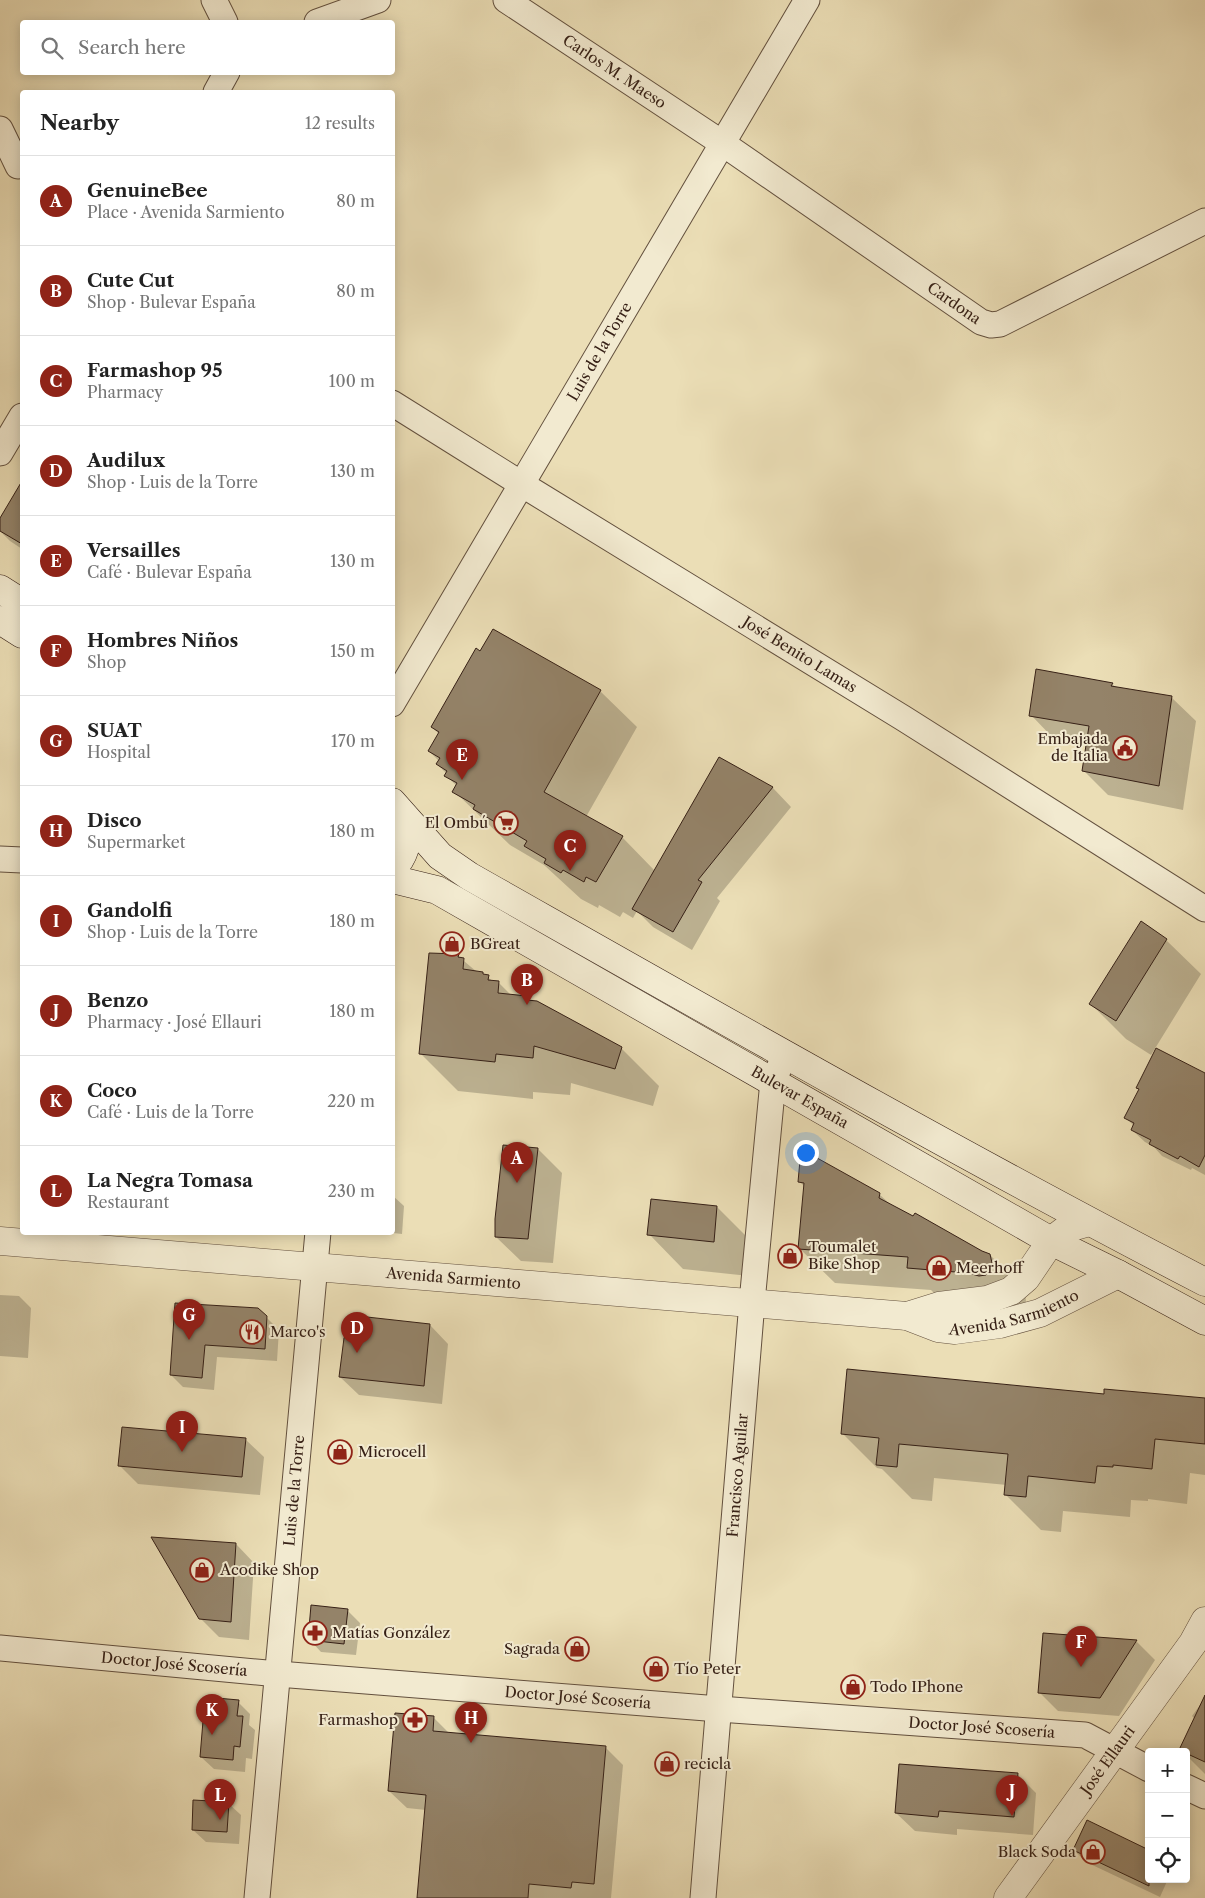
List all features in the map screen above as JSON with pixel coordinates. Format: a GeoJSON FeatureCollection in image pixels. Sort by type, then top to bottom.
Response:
{"type":"FeatureCollection","features":[{"type":"Feature","properties":{"kind":"main road"},"geometry":{"type":"LineString","coordinates":[[0,589],[20,602]]}},
{"type":"Feature","properties":{"kind":"main road"},"geometry":{"type":"LineString","coordinates":[[0,620],[20,633]]}},
{"type":"Feature","properties":{"kind":"main road","name":"Bulevar España"},"geometry":{"type":"LineString","coordinates":[[395,865],[404,852],[408,838],[401,813]]}},
{"type":"Feature","properties":{"kind":"main road","name":"Bulevar España"},"geometry":{"type":"LineString","coordinates":[[401,813],[440,856],[469,876],[786,1056],[1089,1222],[1205,1282]]}},
{"type":"Feature","properties":{"kind":"main road","name":"Bulevar España"},"geometry":{"type":"LineString","coordinates":[[395,880],[437,890],[1051,1241],[1205,1320]]}},
{"type":"Feature","properties":{"kind":"main road","name":"Avenida Sarmiento"},"geometry":{"type":"LineString","coordinates":[[907,1316],[939,1306],[987,1300],[1011,1291],[1026,1278],[1051,1241],[1068,1228],[1089,1222]]}},
{"type":"Feature","properties":{"kind":"main road","name":"Avenida Sarmiento"},"geometry":{"type":"LineString","coordinates":[[0,1241],[907,1316],[938,1328],[955,1330],[1000,1324],[1040,1313],[1118,1274]]}},
{"type":"Feature","properties":{"kind":"main road","name":"José Ellauri"},"geometry":{"type":"LineString","coordinates":[[1008,1898],[1193,1643],[1205,1621]]}},
{"type":"Feature","properties":{"kind":"street"},"geometry":{"type":"LineString","coordinates":[[214,0],[225,20]]}},
{"type":"Feature","properties":{"kind":"street"},"geometry":{"type":"LineString","coordinates":[[323,20],[378,0]]}},
{"type":"Feature","properties":{"kind":"street","name":"Carlos M. Maeso"},"geometry":{"type":"LineString","coordinates":[[506,0],[722,143]]}},
{"type":"Feature","properties":{"kind":"street","name":"Luis de la Torre"},"geometry":{"type":"LineString","coordinates":[[395,699],[523,485],[807,0]]}},
{"type":"Feature","properties":{"kind":"street"},"geometry":{"type":"LineString","coordinates":[[217,90],[226,75]]}},
{"type":"Feature","properties":{"kind":"street"},"geometry":{"type":"LineString","coordinates":[[0,129],[14,164]]}},
{"type":"Feature","properties":{"kind":"street","name":"Cardona"},"geometry":{"type":"LineString","coordinates":[[722,143],[981,322],[991,325],[1000,324],[1205,221]]}},
{"type":"Feature","properties":{"kind":"street","name":"José Benito Lamas"},"geometry":{"type":"LineString","coordinates":[[395,405],[903,718],[1205,909]]}},
{"type":"Feature","properties":{"kind":"street"},"geometry":{"type":"LineString","coordinates":[[0,453],[20,419]]}},
{"type":"Feature","properties":{"kind":"street"},"geometry":{"type":"LineString","coordinates":[[0,859],[20,860]]}},
{"type":"Feature","properties":{"kind":"street","name":"Francisco Aguilar"},"geometry":{"type":"LineString","coordinates":[[703,1898],[772,1081],[786,1056]]}},
{"type":"Feature","properties":{"kind":"street","name":"Luis de la Torre"},"geometry":{"type":"LineString","coordinates":[[257,1898],[318,1235]]}},
{"type":"Feature","properties":{"kind":"street","name":"Doctor José Scosería"},"geometry":{"type":"LineString","coordinates":[[0,1648],[278,1674],[719,1709],[1085,1735],[1145,1767]]}},
{"type":"Feature","properties":{"kind":"street"},"geometry":{"type":"LineString","coordinates":[[1190,1789],[1205,1796]]}},
{"type":"Feature","properties":{"kind":"building"},"geometry":{"type":"Polygon","coordinates":[[[20,484],[20,543],[0,531],[0,518],[20,484]]]}},
{"type":"Feature","properties":{"kind":"building"},"geometry":{"type":"Polygon","coordinates":[[[493,629],[601,690],[544,792],[623,836],[596,882],[586,877],[584,882],[563,870],[561,873],[544,863],[546,859],[524,846],[527,841],[473,809],[475,805],[452,792],[457,783],[444,776],[447,771],[436,764],[440,758],[428,751],[439,732],[431,727],[476,648],[480,651],[493,629]]]}},
{"type":"Feature","properties":{"kind":"building","name":"Embajada de Italia"},"geometry":{"type":"Polygon","coordinates":[[[1036,669],[1113,683],[1111,686],[1172,696],[1159,786],[1082,771],[1089,726],[1029,716],[1036,669]]]}},
{"type":"Feature","properties":{"kind":"building"},"geometry":{"type":"Polygon","coordinates":[[[719,757],[773,787],[698,880],[702,882],[673,932],[632,909],[719,757]]]}},
{"type":"Feature","properties":{"kind":"building"},"geometry":{"type":"Polygon","coordinates":[[[1141,921],[1167,939],[1116,1021],[1089,1004],[1141,921]]]}},
{"type":"Feature","properties":{"kind":"building"},"geometry":{"type":"Polygon","coordinates":[[[429,953],[459,954],[458,957],[464,958],[463,969],[483,972],[483,974],[489,975],[488,980],[499,981],[498,993],[527,996],[527,1000],[537,1001],[622,1047],[615,1069],[534,1046],[533,1058],[496,1054],[495,1062],[419,1054],[429,953]]]}},
{"type":"Feature","properties":{"kind":"building"},"geometry":{"type":"Polygon","coordinates":[[[1156,1048],[1205,1073],[1205,1155],[1199,1167],[1180,1156],[1178,1159],[1149,1144],[1151,1140],[1131,1130],[1134,1123],[1124,1118],[1139,1089],[1136,1088],[1156,1048]]]}},
{"type":"Feature","properties":{"kind":"building"},"geometry":{"type":"Polygon","coordinates":[[[503,1145],[538,1148],[528,1239],[495,1237],[495,1219],[503,1145]]]}},
{"type":"Feature","properties":{"kind":"building"},"geometry":{"type":"Polygon","coordinates":[[[801,1149],[880,1193],[879,1198],[913,1216],[915,1213],[990,1254],[992,1263],[990,1270],[986,1275],[979,1276],[968,1273],[907,1268],[908,1257],[798,1249],[804,1183],[798,1182],[801,1149]]]}},
{"type":"Feature","properties":{"kind":"building"},"geometry":{"type":"Polygon","coordinates":[[[651,1199],[717,1206],[714,1242],[647,1235],[651,1199]]]}},
{"type":"Feature","properties":{"kind":"building"},"geometry":{"type":"Polygon","coordinates":[[[175,1303],[258,1308],[267,1316],[265,1349],[205,1345],[202,1378],[170,1375],[175,1303]]]}},
{"type":"Feature","properties":{"kind":"building"},"geometry":{"type":"Polygon","coordinates":[[[367,1317],[430,1324],[424,1386],[339,1377],[344,1338],[351,1326],[367,1317]]]}},
{"type":"Feature","properties":{"kind":"building"},"geometry":{"type":"Polygon","coordinates":[[[847,1369],[1104,1394],[1104,1389],[1205,1398],[1205,1444],[1155,1439],[1152,1469],[1113,1465],[1113,1467],[1097,1466],[1095,1483],[1028,1476],[1026,1497],[1004,1495],[1008,1454],[899,1444],[897,1467],[876,1465],[879,1438],[841,1434],[847,1369]]]}},
{"type":"Feature","properties":{"kind":"building"},"geometry":{"type":"Polygon","coordinates":[[[122,1427],[246,1438],[242,1477],[118,1466],[122,1427]]]}},
{"type":"Feature","properties":{"kind":"building","name":"Acodike Shop"},"geometry":{"type":"Polygon","coordinates":[[[151,1537],[236,1543],[231,1622],[199,1619],[151,1537]]]}},
{"type":"Feature","properties":{"kind":"building"},"geometry":{"type":"Polygon","coordinates":[[[311,1605],[348,1609],[344,1644],[308,1640],[311,1605]]]}},
{"type":"Feature","properties":{"kind":"building"},"geometry":{"type":"Polygon","coordinates":[[[1043,1633],[1137,1640],[1100,1698],[1038,1693],[1043,1633]]]}},
{"type":"Feature","properties":{"kind":"building"},"geometry":{"type":"Polygon","coordinates":[[[1205,1695],[1205,1762],[1190,1755],[1190,1748],[1180,1748],[1205,1695]]]}},
{"type":"Feature","properties":{"kind":"building"},"geometry":{"type":"Polygon","coordinates":[[[205,1697],[239,1700],[237,1716],[243,1716],[240,1747],[234,1746],[233,1760],[200,1757],[205,1697]]]}},
{"type":"Feature","properties":{"kind":"building"},"geometry":{"type":"Polygon","coordinates":[[[395,1713],[434,1716],[433,1731],[606,1746],[594,1884],[572,1882],[571,1888],[529,1884],[528,1898],[417,1898],[426,1795],[388,1791],[395,1713]]]}},
{"type":"Feature","properties":{"kind":"building"},"geometry":{"type":"Polygon","coordinates":[[[899,1764],[1018,1773],[1014,1817],[939,1811],[938,1817],[895,1813],[899,1764]]]}},
{"type":"Feature","properties":{"kind":"building"},"geometry":{"type":"Polygon","coordinates":[[[193,1800],[229,1802],[227,1832],[192,1830],[193,1800]]]}},
{"type":"Feature","properties":{"kind":"building"},"geometry":{"type":"Polygon","coordinates":[[[1087,1820],[1145,1848],[1145,1883],[1149,1883],[1149,1886],[1073,1850],[1087,1820]]]}},
{"type":"Feature","properties":{"kind":"place","name":"Embajada de Italia"},"geometry":{"type":"Point","coordinates":[1125,748]}},
{"type":"Feature","properties":{"kind":"place","name":"Versailles"},"geometry":{"type":"Point","coordinates":[462,780]}},
{"type":"Feature","properties":{"kind":"place","name":"El Ombú"},"geometry":{"type":"Point","coordinates":[506,823]}},
{"type":"Feature","properties":{"kind":"place","name":"Farmashop 95"},"geometry":{"type":"Point","coordinates":[570,871]}},
{"type":"Feature","properties":{"kind":"place","name":"BGreat"},"geometry":{"type":"Point","coordinates":[452,944]}},
{"type":"Feature","properties":{"kind":"place","name":"Cute Cut"},"geometry":{"type":"Point","coordinates":[527,1005]}},
{"type":"Feature","properties":{"kind":"place","name":"GenuineBee"},"geometry":{"type":"Point","coordinates":[517,1183]}},
{"type":"Feature","properties":{"kind":"place","name":"Toumalet Bike Shop"},"geometry":{"type":"Point","coordinates":[790,1256]}},
{"type":"Feature","properties":{"kind":"place","name":"Meerhoff"},"geometry":{"type":"Point","coordinates":[939,1268]}},
{"type":"Feature","properties":{"kind":"place","name":"Marco's"},"geometry":{"type":"Point","coordinates":[252,1332]}},
{"type":"Feature","properties":{"kind":"place","name":"SUAT"},"geometry":{"type":"Point","coordinates":[189,1340]}},
{"type":"Feature","properties":{"kind":"place","name":"Audilux"},"geometry":{"type":"Point","coordinates":[357,1353]}},
{"type":"Feature","properties":{"kind":"place","name":"Gandolfi"},"geometry":{"type":"Point","coordinates":[182,1452]}},
{"type":"Feature","properties":{"kind":"place","name":"Microcell"},"geometry":{"type":"Point","coordinates":[340,1452]}},
{"type":"Feature","properties":{"kind":"place","name":"Acodike Shop"},"geometry":{"type":"Point","coordinates":[202,1570]}},
{"type":"Feature","properties":{"kind":"place","name":"Matías González"},"geometry":{"type":"Point","coordinates":[315,1633]}},
{"type":"Feature","properties":{"kind":"place","name":"Sagrada"},"geometry":{"type":"Point","coordinates":[577,1649]}},
{"type":"Feature","properties":{"kind":"place","name":"Hombres Niños"},"geometry":{"type":"Point","coordinates":[1081,1667]}},
{"type":"Feature","properties":{"kind":"place","name":"Tío Peter"},"geometry":{"type":"Point","coordinates":[656,1669]}},
{"type":"Feature","properties":{"kind":"place","name":"Todo IPhone"},"geometry":{"type":"Point","coordinates":[853,1687]}},
{"type":"Feature","properties":{"kind":"place","name":"Farmashop"},"geometry":{"type":"Point","coordinates":[415,1720]}},
{"type":"Feature","properties":{"kind":"place","name":"Coco"},"geometry":{"type":"Point","coordinates":[212,1735]}},
{"type":"Feature","properties":{"kind":"place","name":"Disco"},"geometry":{"type":"Point","coordinates":[471,1743]}},
{"type":"Feature","properties":{"kind":"place","name":"recicla"},"geometry":{"type":"Point","coordinates":[667,1764]}},
{"type":"Feature","properties":{"kind":"place","name":"Benzo"},"geometry":{"type":"Point","coordinates":[1012,1816]}},
{"type":"Feature","properties":{"kind":"place","name":"La Negra Tomasa"},"geometry":{"type":"Point","coordinates":[220,1820]}},
{"type":"Feature","properties":{"kind":"place","name":"Black Soda"},"geometry":{"type":"Point","coordinates":[1093,1852]}}]}
